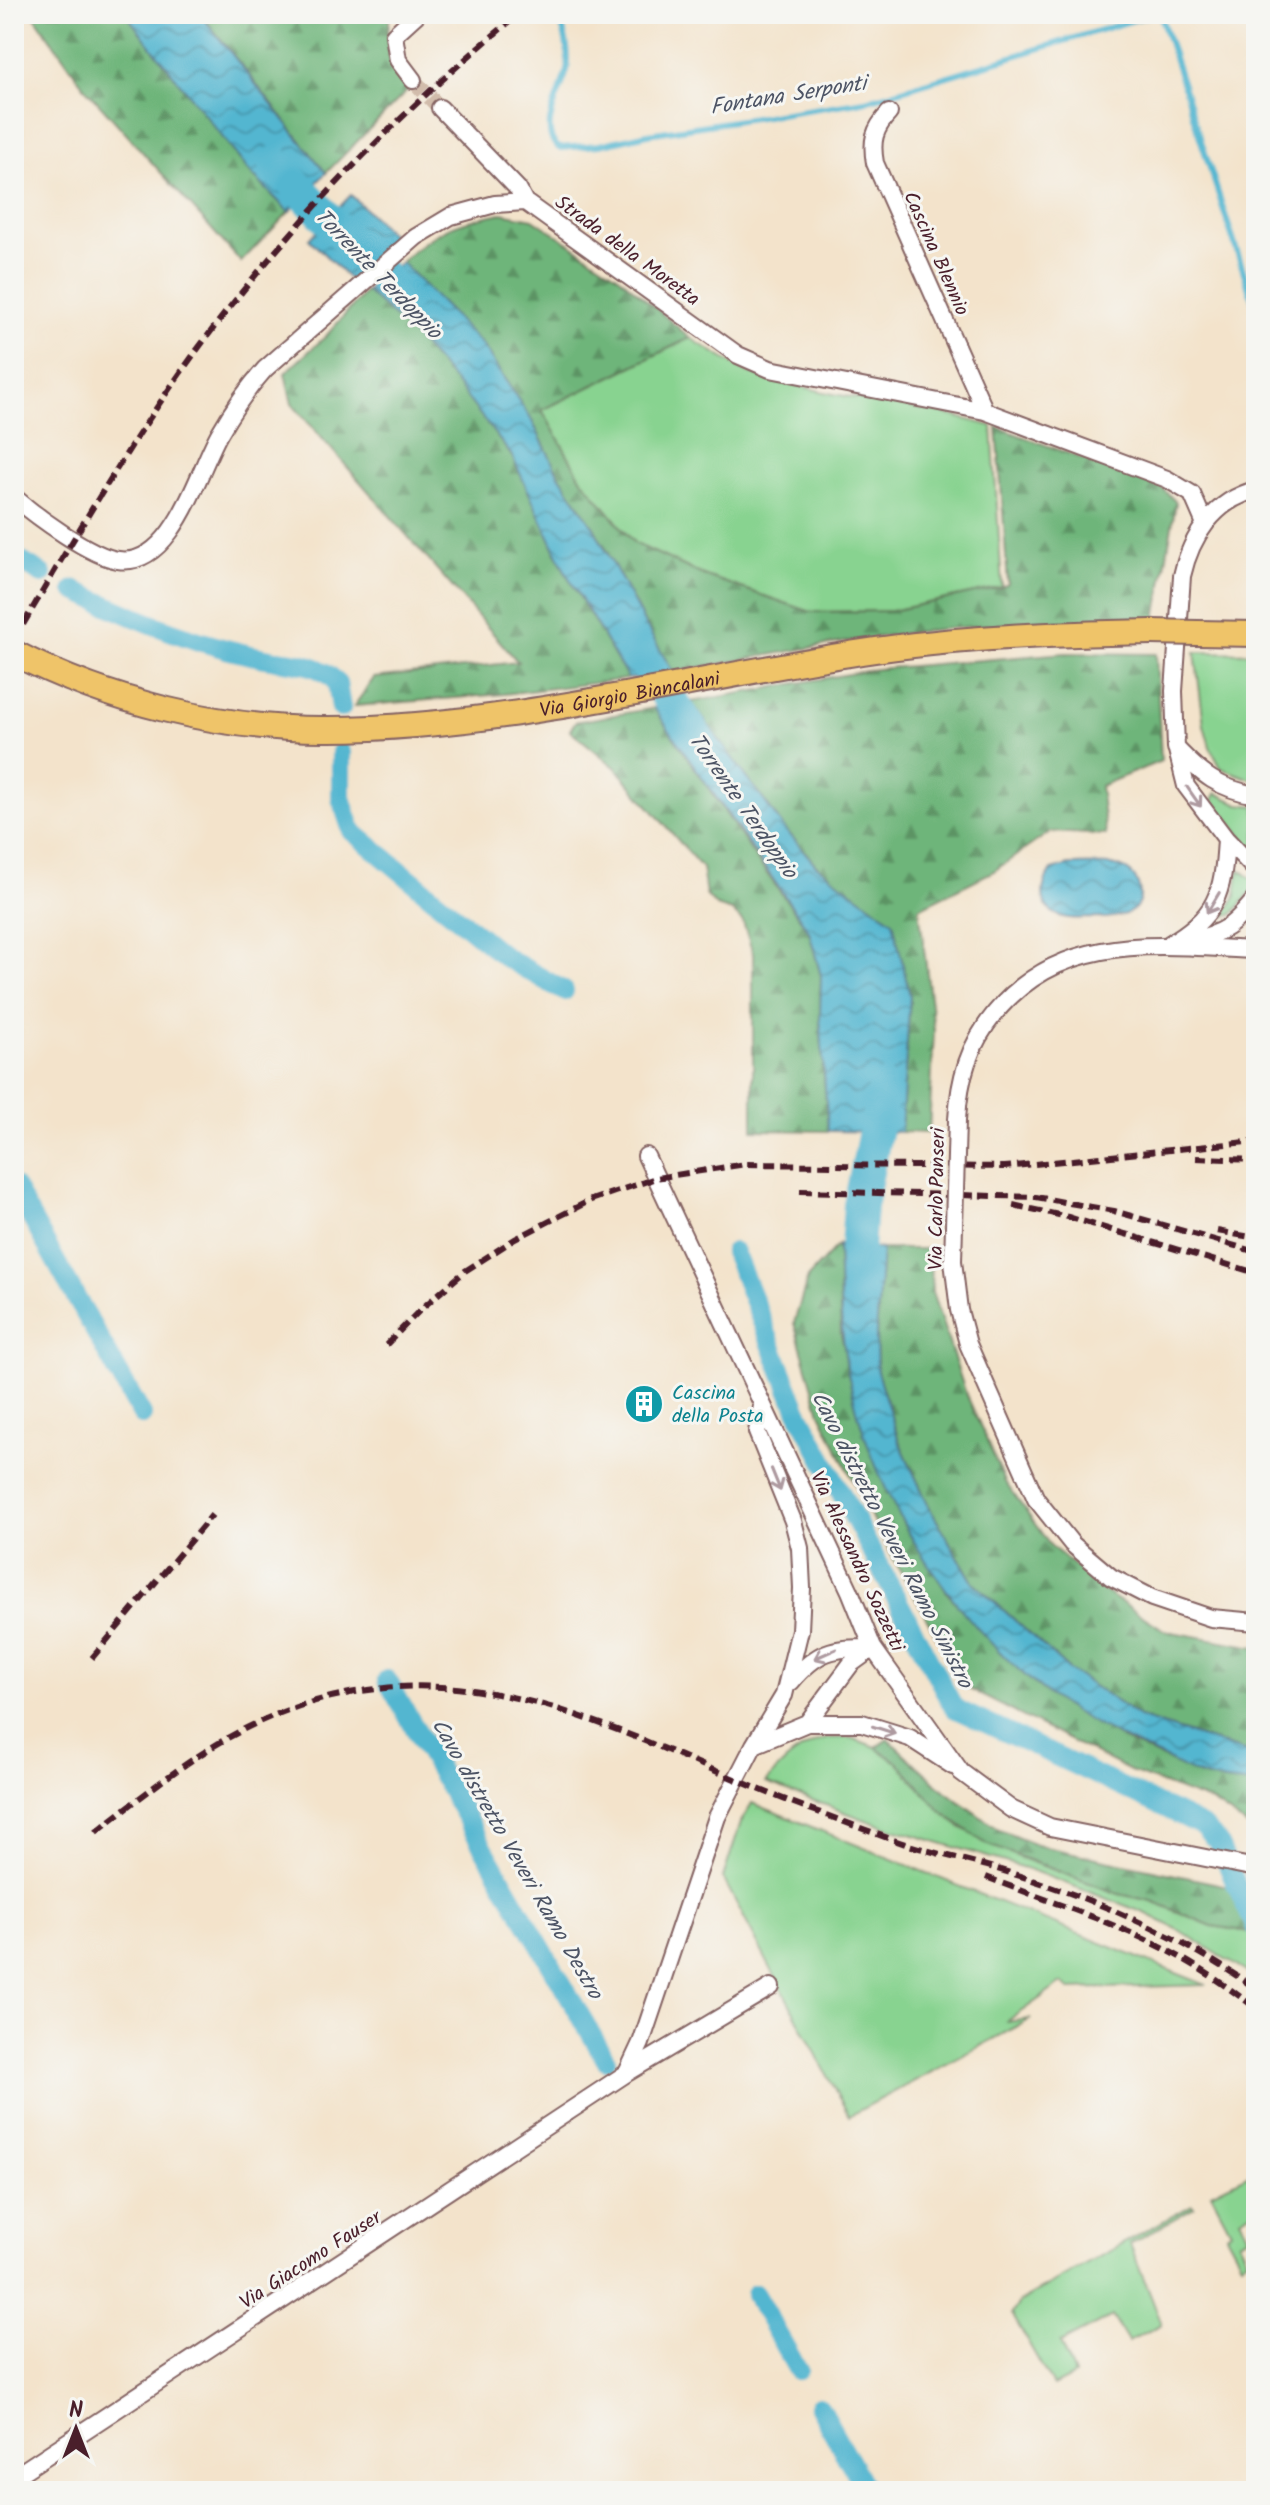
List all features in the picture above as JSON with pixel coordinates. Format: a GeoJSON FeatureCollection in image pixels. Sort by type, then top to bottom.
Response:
{"type":"FeatureCollection","features":[{"type":"Feature","properties":{"kind":"main road","name":"Via Giorgio Biancalani"},"geometry":{"type":"LineString","coordinates":[[14,653],[40,667],[114,693],[200,716],[246,724],[314,729],[369,728],[521,712],[864,652],[1040,634],[1256,634]]}},
{"type":"Feature","properties":{"kind":"street"},"geometry":{"type":"LineString","coordinates":[[413,80],[398,60],[394,35],[417,14]]}},
{"type":"Feature","properties":{"kind":"street"},"geometry":{"type":"LineString","coordinates":[[440,108],[518,189],[525,202]]}},
{"type":"Feature","properties":{"kind":"street","name":"Cascina Blennio"},"geometry":{"type":"LineString","coordinates":[[889,113],[876,127],[871,145],[875,163],[985,411]]}},
{"type":"Feature","properties":{"kind":"street","name":"Strada della Moretta"},"geometry":{"type":"LineString","coordinates":[[14,497],[30,511],[94,552],[118,560],[136,559],[152,552],[165,540],[190,496],[218,435],[247,390],[265,369],[416,237],[451,216],[495,204],[525,202],[738,355],[770,369],[985,411],[1167,479],[1192,494],[1205,524]]}},
{"type":"Feature","properties":{"kind":"street"},"geometry":{"type":"LineString","coordinates":[[1256,490],[1238,495],[1196,534],[1182,576],[1174,691],[1176,748],[1186,786],[1226,839],[1256,870]]}},
{"type":"Feature","properties":{"kind":"street"},"geometry":{"type":"LineString","coordinates":[[1176,748],[1202,775],[1238,792],[1256,795]]}},
{"type":"Feature","properties":{"kind":"street"},"geometry":{"type":"LineString","coordinates":[[1164,947],[1190,932],[1220,892],[1224,880],[1226,839]]}},
{"type":"Feature","properties":{"kind":"street","name":"Via Carlo Panseri"},"geometry":{"type":"LineString","coordinates":[[1164,947],[1219,935],[1256,898]]}},
{"type":"Feature","properties":{"kind":"street","name":"Via Carlo Panseri"},"geometry":{"type":"LineString","coordinates":[[1256,950],[1120,947],[1067,960],[1032,977],[1009,996],[968,1054],[962,1073],[957,1120],[953,1261],[959,1310],[968,1344],[1036,1499],[1072,1544],[1111,1577],[1152,1598],[1211,1618],[1256,1622]]}},
{"type":"Feature","properties":{"kind":"street","name":"Via Alessandro Sozzetti"},"geometry":{"type":"LineString","coordinates":[[646,1156],[850,1591],[873,1648],[961,1772],[1011,1809],[1050,1827],[1256,1868]]}},
{"type":"Feature","properties":{"kind":"street"},"geometry":{"type":"LineString","coordinates":[[762,1406],[757,1432],[793,1521],[800,1548],[800,1630],[788,1685]]}},
{"type":"Feature","properties":{"kind":"street"},"geometry":{"type":"LineString","coordinates":[[627,2073],[646,2028],[717,1817],[788,1685],[806,1664],[820,1654],[839,1648],[873,1648]]}},
{"type":"Feature","properties":{"kind":"street"},"geometry":{"type":"LineString","coordinates":[[807,1723],[851,1664],[873,1648]]}},
{"type":"Feature","properties":{"kind":"street"},"geometry":{"type":"LineString","coordinates":[[754,1745],[807,1723],[862,1723],[910,1738],[961,1772]]}},
{"type":"Feature","properties":{"kind":"street","name":"Via Giacomo Fauser"},"geometry":{"type":"LineString","coordinates":[[14,2477],[627,2073],[771,1987]]}},
{"type":"Feature","properties":{"kind":"green space"},"geometry":{"type":"Polygon","coordinates":[[[33,14],[126,14],[249,171],[289,212],[241,262],[85,88],[33,14]]]}},
{"type":"Feature","properties":{"kind":"green space"},"geometry":{"type":"Polygon","coordinates":[[[201,14],[390,14],[388,54],[409,89],[326,173],[201,14]]]}},
{"type":"Feature","properties":{"kind":"green space"},"geometry":{"type":"Polygon","coordinates":[[[502,213],[533,219],[620,277],[690,338],[542,410],[581,478],[634,543],[703,575],[811,612],[891,611],[1002,587],[1008,584],[997,427],[1162,488],[1176,502],[1156,620],[932,630],[673,672],[593,526],[558,473],[531,419],[482,345],[401,262],[447,228],[502,213]]]}},
{"type":"Feature","properties":{"kind":"green space"},"geometry":{"type":"Polygon","coordinates":[[[366,291],[410,331],[457,384],[514,459],[565,571],[628,679],[504,694],[354,706],[374,678],[518,662],[292,404],[285,373],[326,336],[366,291]]]}},
{"type":"Feature","properties":{"kind":"green space"},"geometry":{"type":"Polygon","coordinates":[[[690,338],[748,373],[828,393],[942,413],[992,426],[1002,587],[891,611],[811,612],[703,575],[634,543],[581,478],[542,410],[690,338]]]}},
{"type":"Feature","properties":{"kind":"green space"},"geometry":{"type":"Polygon","coordinates":[[[1195,652],[1256,653],[1256,781],[1221,768],[1210,747],[1204,725],[1195,652]]]}},
{"type":"Feature","properties":{"kind":"green space"},"geometry":{"type":"Polygon","coordinates":[[[1065,653],[1156,654],[1161,761],[1100,786],[1106,835],[1050,832],[994,871],[919,908],[934,1030],[929,1133],[901,1132],[910,996],[849,892],[816,865],[785,829],[691,702],[877,669],[1065,653]]]}},
{"type":"Feature","properties":{"kind":"green space"},"geometry":{"type":"Polygon","coordinates":[[[654,708],[809,931],[821,976],[820,1017],[828,1131],[753,1130],[753,954],[743,922],[732,911],[716,906],[706,895],[702,868],[616,768],[570,730],[575,722],[654,708]]]}},
{"type":"Feature","properties":{"kind":"green space"},"geometry":{"type":"Polygon","coordinates":[[[1216,793],[1239,804],[1256,806],[1256,854],[1213,800],[1216,793]]]}},
{"type":"Feature","properties":{"kind":"green space"},"geometry":{"type":"Polygon","coordinates":[[[1239,869],[1256,882],[1256,886],[1232,915],[1224,916],[1236,896],[1239,869]]]}},
{"type":"Feature","properties":{"kind":"green space"},"geometry":{"type":"Polygon","coordinates":[[[838,1245],[841,1335],[881,1477],[904,1525],[948,1594],[1001,1653],[1044,1691],[1128,1742],[1204,1777],[1256,1784],[1256,1832],[1212,1802],[1134,1773],[965,1687],[877,1529],[820,1413],[794,1323],[808,1277],[838,1245]]]}},
{"type":"Feature","properties":{"kind":"green space"},"geometry":{"type":"Polygon","coordinates":[[[882,1249],[930,1249],[932,1292],[965,1391],[1005,1482],[1050,1545],[1102,1590],[1166,1631],[1256,1647],[1256,1755],[1141,1718],[1068,1669],[973,1582],[930,1509],[899,1441],[877,1372],[876,1336],[882,1249]]]}},
{"type":"Feature","properties":{"kind":"green space"},"geometry":{"type":"Polygon","coordinates":[[[828,1738],[851,1738],[876,1747],[897,1762],[941,1811],[960,1827],[1018,1857],[1119,1894],[1152,1901],[1212,1926],[1256,1933],[1256,1978],[1179,1930],[1145,1913],[1028,1869],[877,1824],[766,1783],[793,1755],[828,1738]]]}},
{"type":"Feature","properties":{"kind":"green space"},"geometry":{"type":"Polygon","coordinates":[[[888,1739],[945,1791],[999,1830],[1036,1845],[1256,1892],[1256,1933],[1212,1926],[1152,1901],[1119,1894],[986,1844],[941,1811],[897,1762],[876,1747],[888,1739]]]}},
{"type":"Feature","properties":{"kind":"green space"},"geometry":{"type":"Polygon","coordinates":[[[752,1803],[1206,1985],[1070,1989],[1062,1983],[1006,2022],[1031,2019],[849,2116],[723,1878],[741,1822],[752,1803]]]}},
{"type":"Feature","properties":{"kind":"green space"},"geometry":{"type":"Polygon","coordinates":[[[1255,2171],[1256,2210],[1240,2219],[1249,2236],[1239,2241],[1247,2258],[1241,2262],[1226,2234],[1231,2231],[1211,2193],[1255,2171]]]}},
{"type":"Feature","properties":{"kind":"green space"},"geometry":{"type":"Polygon","coordinates":[[[1192,2205],[1194,2207],[1130,2244],[1162,2324],[1128,2342],[1112,2316],[1060,2343],[1074,2375],[1053,2386],[1012,2314],[1019,2302],[1192,2205]]]}},
{"type":"Feature","properties":{"kind":"water"},"geometry":{"type":"Polygon","coordinates":[[[126,14],[200,14],[326,173],[289,212],[249,171],[126,14]]]}},
{"type":"Feature","properties":{"kind":"water"},"geometry":{"type":"Polygon","coordinates":[[[351,195],[397,240],[351,281],[309,239],[351,195]]]}},
{"type":"Feature","properties":{"kind":"water"},"geometry":{"type":"Polygon","coordinates":[[[401,262],[482,345],[531,419],[558,473],[593,526],[673,672],[628,679],[565,571],[512,456],[454,381],[410,331],[366,291],[401,262]]]}},
{"type":"Feature","properties":{"kind":"water"},"geometry":{"type":"Polygon","coordinates":[[[691,702],[785,829],[816,865],[893,921],[910,996],[901,1132],[828,1131],[820,1017],[821,976],[809,931],[654,708],[691,702]]]}},
{"type":"Feature","properties":{"kind":"water"},"geometry":{"type":"Polygon","coordinates":[[[1069,865],[1108,865],[1126,870],[1137,882],[1139,902],[1128,913],[1109,918],[1071,918],[1053,912],[1043,896],[1045,882],[1052,870],[1069,865]]]}},
{"type":"Feature","properties":{"kind":"water"},"geometry":{"type":"Polygon","coordinates":[[[838,1245],[882,1249],[876,1336],[877,1372],[899,1441],[930,1509],[973,1582],[1068,1669],[1141,1718],[1256,1755],[1256,1784],[1215,1780],[1196,1774],[1067,1707],[1041,1689],[1008,1659],[976,1627],[948,1592],[899,1516],[864,1434],[845,1355],[838,1245]]]}},
{"type":"Feature","properties":{"kind":"waterway","name":"Fontana Serponti"},"geometry":{"type":"LineString","coordinates":[[557,14],[568,56],[567,70],[550,121],[550,132],[559,148],[599,145],[648,134],[865,101],[1154,14]]}},
{"type":"Feature","properties":{"kind":"waterway"},"geometry":{"type":"LineString","coordinates":[[1095,14],[1097,17],[1102,14]]}},
{"type":"Feature","properties":{"kind":"waterway"},"geometry":{"type":"LineString","coordinates":[[1160,14],[1256,310]]}},
{"type":"Feature","properties":{"kind":"waterway","name":"Torrente Terdoppio"},"geometry":{"type":"LineString","coordinates":[[275,163],[404,299]]}},
{"type":"Feature","properties":{"kind":"waterway","name":"Cavo distretto Veveri Ramo Sinistro"},"geometry":{"type":"LineString","coordinates":[[14,557],[42,574]]}},
{"type":"Feature","properties":{"kind":"waterway","name":"Cavo distretto Veveri Ramo Sinistro"},"geometry":{"type":"LineString","coordinates":[[74,590],[198,641],[317,668],[337,683],[341,708]]}},
{"type":"Feature","properties":{"kind":"waterway","name":"Torrente Terdoppio"},"geometry":{"type":"LineString","coordinates":[[628,638],[700,743]]}},
{"type":"Feature","properties":{"kind":"waterway","name":"Cavo distretto Veveri Ramo Sinistro"},"geometry":{"type":"LineString","coordinates":[[341,752],[341,798],[352,831],[505,957],[564,991]]}},
{"type":"Feature","properties":{"kind":"waterway","name":"Torrente Terdoppio"},"geometry":{"type":"LineString","coordinates":[[858,1292],[860,1206],[884,1088]]}},
{"type":"Feature","properties":{"kind":"waterway","name":"Cavo distretto Veveri Ramo Destro"},"geometry":{"type":"LineString","coordinates":[[14,1187],[142,1415]]}},
{"type":"Feature","properties":{"kind":"waterway","name":"Cavo distretto Veveri Ramo Sinistro"},"geometry":{"type":"LineString","coordinates":[[734,1252],[798,1411],[954,1708],[1202,1826],[1217,1841],[1256,1928]]}},
{"type":"Feature","properties":{"kind":"waterway","name":"Cavo distretto Veveri Ramo Destro"},"geometry":{"type":"LineString","coordinates":[[387,1680],[606,2060]]}},
{"type":"Feature","properties":{"kind":"waterway","name":"Cavo distretto Veveri Ramo Destro"},"geometry":{"type":"LineString","coordinates":[[755,2294],[798,2370]]}},
{"type":"Feature","properties":{"kind":"waterway","name":"Cavo distretto Veveri Ramo Destro"},"geometry":{"type":"LineString","coordinates":[[819,2407],[866,2491]]}},
{"type":"Feature","properties":{"kind":"tunnel"},"geometry":{"type":"LineString","coordinates":[[413,80],[440,108]]}},
{"type":"Feature","properties":{"kind":"railway"},"geometry":{"type":"LineString","coordinates":[[14,640],[146,423],[230,307],[306,217],[388,131],[519,14]]}},
{"type":"Feature","properties":{"kind":"railway"},"geometry":{"type":"LineString","coordinates":[[386,1345],[465,1271],[515,1239],[591,1200],[656,1178],[746,1164],[1005,1167],[1256,1141]]}},
{"type":"Feature","properties":{"kind":"railway"},"geometry":{"type":"LineString","coordinates":[[1196,1158],[1256,1160]]}},
{"type":"Feature","properties":{"kind":"railway"},"geometry":{"type":"LineString","coordinates":[[800,1191],[1036,1197],[1114,1211],[1256,1252]]}},
{"type":"Feature","properties":{"kind":"railway"},"geometry":{"type":"LineString","coordinates":[[1013,1205],[1068,1217],[1256,1273]]}},
{"type":"Feature","properties":{"kind":"railway"},"geometry":{"type":"LineString","coordinates":[[1217,1231],[1256,1238]]}},
{"type":"Feature","properties":{"kind":"railway"},"geometry":{"type":"LineString","coordinates":[[92,1658],[212,1515]]}},
{"type":"Feature","properties":{"kind":"railway"},"geometry":{"type":"LineString","coordinates":[[96,1832],[196,1757],[229,1737],[301,1706],[385,1688],[442,1687],[498,1694],[607,1726],[885,1837],[1022,1877],[1092,1902],[1161,1932],[1256,1989]]}},
{"type":"Feature","properties":{"kind":"railway"},"geometry":{"type":"LineString","coordinates":[[986,1877],[1149,1941],[1200,1969],[1256,2008]]}},
{"type":"Feature","properties":{"kind":"place","name":"Cascina della Posta"},"geometry":{"type":"Point","coordinates":[644,1404]}}]}
